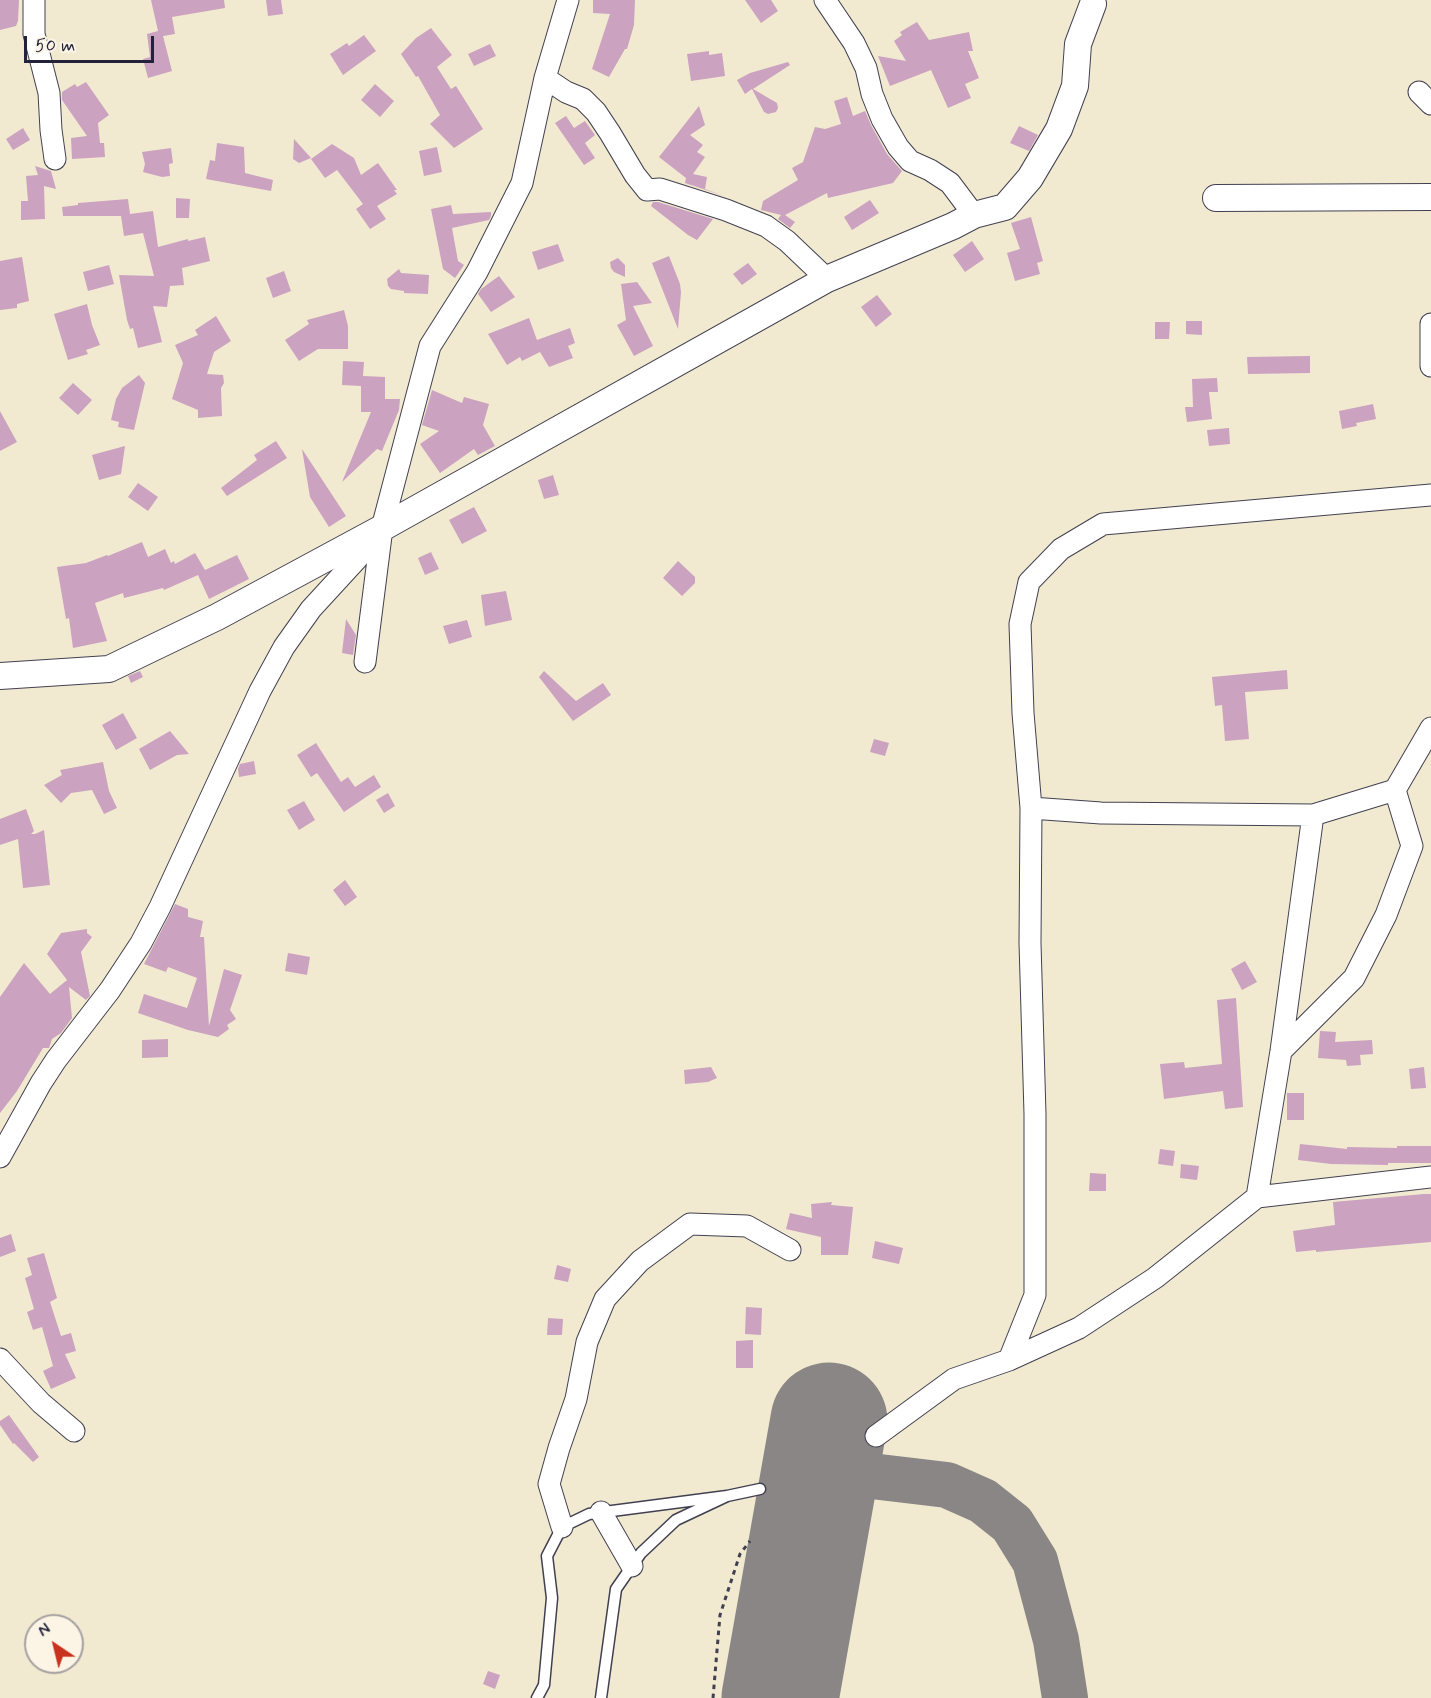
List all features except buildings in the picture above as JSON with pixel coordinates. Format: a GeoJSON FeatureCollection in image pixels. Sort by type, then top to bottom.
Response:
{"type":"FeatureCollection","features":[{"type":"Feature","properties":{"kind":"street"},"geometry":{"type":"LineString","coordinates":[[34,0],[33,34],[49,93],[55,159]]}},
{"type":"Feature","properties":{"kind":"street"},"geometry":{"type":"LineString","coordinates":[[364,662],[382,528],[430,346],[477,272],[522,183],[545,78],[568,0]]}},
{"type":"Feature","properties":{"kind":"street"},"geometry":{"type":"LineString","coordinates":[[825,0],[854,43],[866,68],[872,94],[882,119],[898,147],[910,161],[950,183],[974,215]]}},
{"type":"Feature","properties":{"kind":"street"},"geometry":{"type":"LineString","coordinates":[[0,676],[109,669],[217,617],[382,528],[827,279],[974,215],[1005,207],[1030,178],[1059,129],[1075,86],[1078,44],[1093,4]]}},
{"type":"Feature","properties":{"kind":"street"},"geometry":{"type":"LineString","coordinates":[[545,78],[566,92],[583,99],[596,112],[635,176],[647,190],[660,189],[726,210],[766,226],[787,241],[827,279]]}},
{"type":"Feature","properties":{"kind":"street"},"geometry":{"type":"LineString","coordinates":[[1216,198],[1431,197]]}},
{"type":"Feature","properties":{"kind":"street"},"geometry":{"type":"LineString","coordinates":[[1431,324],[1431,353]]}},
{"type":"Feature","properties":{"kind":"street"},"geometry":{"type":"LineString","coordinates":[[1009,1360],[1035,1295],[1035,1114],[1030,942],[1031,808],[1023,713],[1020,624],[1029,582],[1060,549],[1103,524],[1431,495]]}},
{"type":"Feature","properties":{"kind":"street"},"geometry":{"type":"LineString","coordinates":[[0,1157],[56,1060],[110,990],[141,943],[160,907],[260,691],[284,647],[311,609],[382,528]]}},
{"type":"Feature","properties":{"kind":"street"},"geometry":{"type":"LineString","coordinates":[[1031,808],[1101,813],[1313,815],[1395,790],[1431,728]]}},
{"type":"Feature","properties":{"kind":"street"},"geometry":{"type":"LineString","coordinates":[[1281,1052],[1354,978],[1386,915],[1412,846],[1395,790]]}},
{"type":"Feature","properties":{"kind":"street"},"geometry":{"type":"LineString","coordinates":[[1257,1197],[1281,1052],[1313,815]]}},
{"type":"Feature","properties":{"kind":"street"},"geometry":{"type":"LineString","coordinates":[[876,1436],[954,1379],[1009,1360],[1079,1328],[1155,1278],[1257,1197],[1431,1177]]}},
{"type":"Feature","properties":{"kind":"street"},"geometry":{"type":"LineString","coordinates":[[562,1527],[549,1484],[576,1399],[587,1342],[605,1299],[640,1260],[690,1224],[747,1226],[790,1250]]}},
{"type":"Feature","properties":{"kind":"street"},"geometry":{"type":"LineString","coordinates":[[0,1359],[41,1403],[74,1431]]}},
{"type":"Feature","properties":{"kind":"street"},"geometry":{"type":"LineString","coordinates":[[601,1512],[632,1566]]}},
{"type":"Feature","properties":{"kind":"lane"},"geometry":{"type":"LineString","coordinates":[[537,1698],[544,1685],[552,1598],[547,1556],[562,1527],[589,1514],[728,1496],[760,1489]]}},
{"type":"Feature","properties":{"kind":"lane"},"geometry":{"type":"LineString","coordinates":[[601,1698],[616,1589],[640,1553],[676,1520],[728,1496]]}},
{"type":"Feature","properties":{"kind":"path"},"geometry":{"type":"LineString","coordinates":[[713,1698],[720,1615],[740,1554],[750,1541]]}},
{"type":"Feature","properties":{"kind":"taxiway"},"geometry":{"type":"LineString","coordinates":[[821,1470],[947,1485],[983,1501],[1012,1524],[1035,1561],[1056,1640],[1065,1698]]}},
{"type":"Feature","properties":{"kind":"runway"},"geometry":{"type":"LineString","coordinates":[[780,1698],[829,1421]]}}]}
